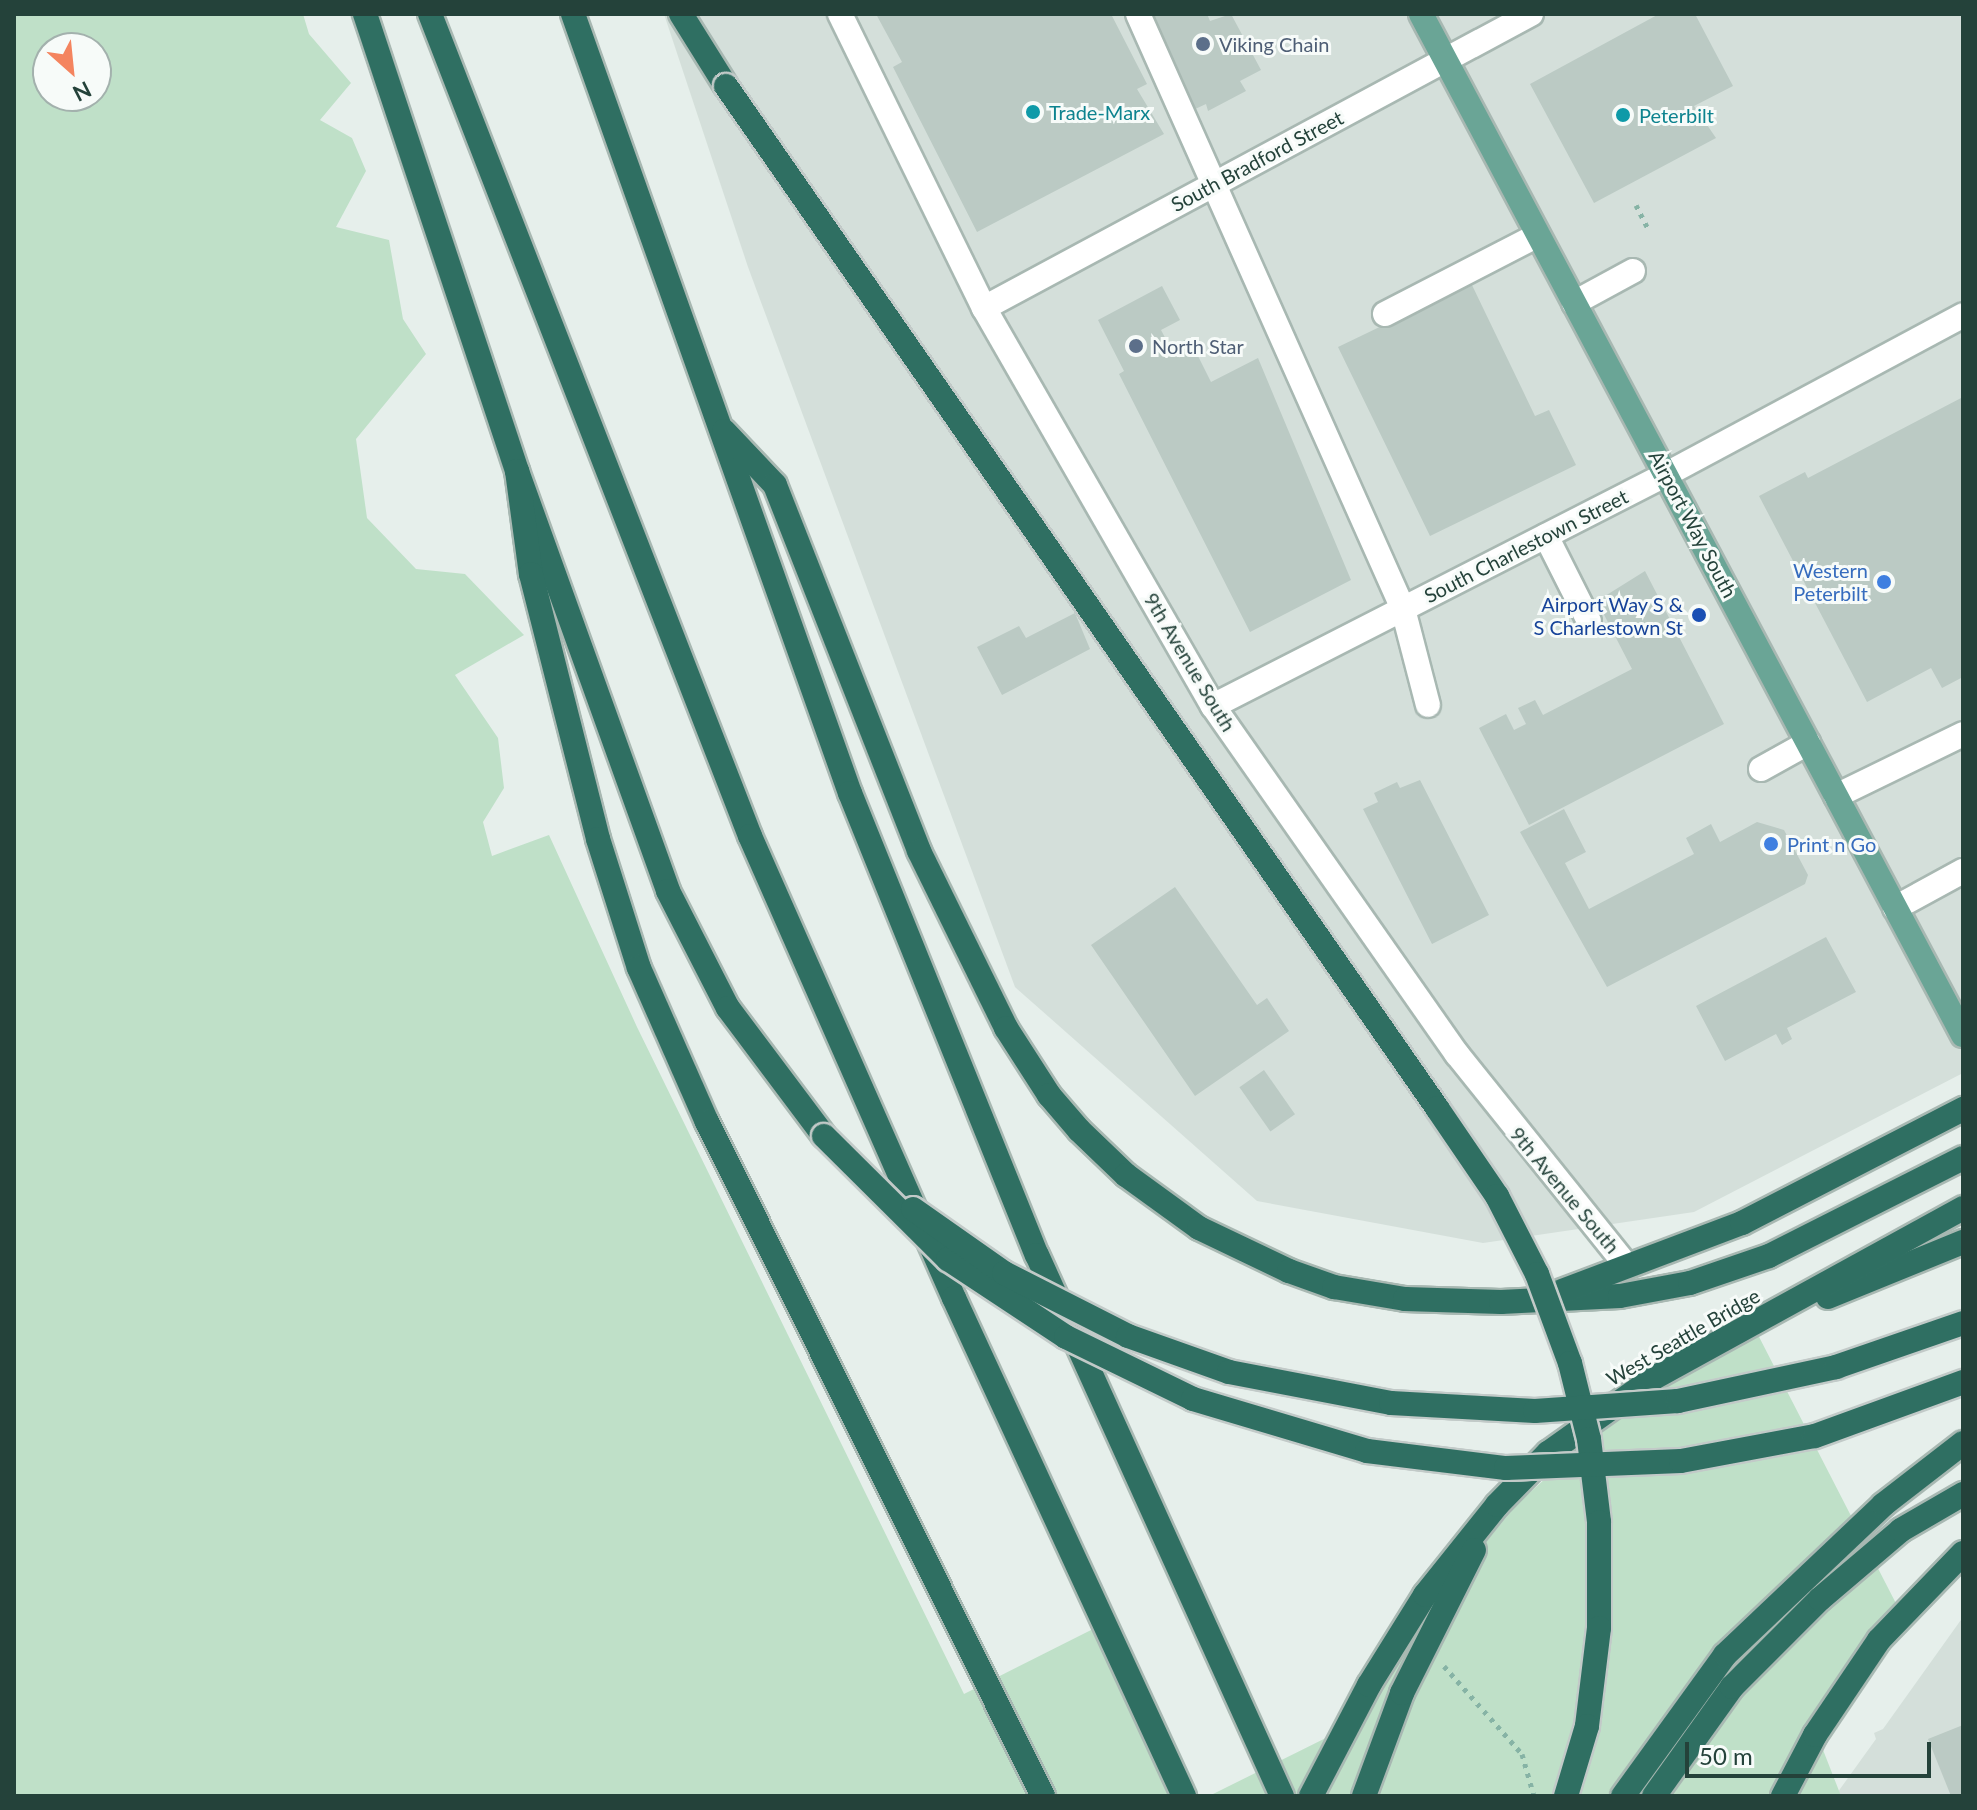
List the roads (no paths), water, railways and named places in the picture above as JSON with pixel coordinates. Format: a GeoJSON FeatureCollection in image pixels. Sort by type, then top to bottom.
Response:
{"type":"FeatureCollection","features":[{"type":"Feature","properties":{"kind":"highway"},"geometry":{"type":"LineString","coordinates":[[365,14],[517,471],[680,920],[728,1008],[824,1136],[938,1251],[1066,1337],[1193,1399],[1367,1451],[1506,1468],[1681,1461],[1815,1436],[1963,1382]]}},
{"type":"Feature","properties":{"kind":"highway"},"geometry":{"type":"LineString","coordinates":[[430,14],[750,836],[954,1298],[1184,1796]]}},
{"type":"Feature","properties":{"kind":"highway"},"geometry":{"type":"LineString","coordinates":[[573,14],[850,793],[1037,1255],[1282,1796]]}},
{"type":"Feature","properties":{"kind":"highway"},"geometry":{"type":"LineString","coordinates":[[681,14],[726,86],[1497,1196],[1537,1274],[1570,1363],[1589,1439],[1599,1522],[1599,1628],[1587,1726],[1566,1796]]}},
{"type":"Feature","properties":{"kind":"highway"},"geometry":{"type":"LineString","coordinates":[[717,423],[775,485],[889,778],[978,976],[1018,1046],[1064,1113],[1126,1175],[1218,1238],[1334,1287],[1405,1299],[1533,1301],[1646,1293],[1712,1277],[1799,1243],[1963,1158]]}},
{"type":"Feature","properties":{"kind":"highway"},"geometry":{"type":"LineString","coordinates":[[517,471],[531,574],[598,839],[627,937],[678,1059],[1043,1796]]}},
{"type":"Feature","properties":{"kind":"highway"},"geometry":{"type":"LineString","coordinates":[[1533,1301],[1742,1223],[1963,1109]]}},
{"type":"Feature","properties":{"kind":"highway"},"geometry":{"type":"LineString","coordinates":[[824,1136],[981,1257],[1100,1323],[1229,1372],[1358,1399],[1511,1411],[1678,1401],[1836,1367],[1963,1323]]}},
{"type":"Feature","properties":{"kind":"highway","name":"West Seattle Bridge"},"geometry":{"type":"LineString","coordinates":[[1311,1796],[1369,1685],[1425,1595],[1497,1505],[1548,1453],[1652,1379],[1963,1208]]}},
{"type":"Feature","properties":{"kind":"highway"},"geometry":{"type":"LineString","coordinates":[[1727,1338],[1963,1242]]}},
{"type":"Feature","properties":{"kind":"highway"},"geometry":{"type":"LineString","coordinates":[[1623,1796],[1725,1655],[1883,1505],[1963,1443]]}},
{"type":"Feature","properties":{"kind":"highway"},"geometry":{"type":"LineString","coordinates":[[1654,1796],[1732,1687],[1820,1599],[1901,1530],[1963,1494]]}},
{"type":"Feature","properties":{"kind":"highway"},"geometry":{"type":"LineString","coordinates":[[1364,1796],[1402,1693],[1497,1505]]}},
{"type":"Feature","properties":{"kind":"highway"},"geometry":{"type":"LineString","coordinates":[[1783,1796],[1815,1735],[1879,1640],[1963,1553]]}},
{"type":"Feature","properties":{"kind":"main road","name":"Airport Way South"},"geometry":{"type":"LineString","coordinates":[[1421,14],[1963,1035]]}},
{"type":"Feature","properties":{"kind":"street","name":"9th Avenue South"},"geometry":{"type":"LineString","coordinates":[[840,14],[984,308],[1213,706],[1457,1054],[1621,1259]]}},
{"type":"Feature","properties":{"kind":"street"},"geometry":{"type":"LineString","coordinates":[[1138,14],[1403,609],[1428,705]]}},
{"type":"Feature","properties":{"kind":"street","name":"South Bradford Street"},"geometry":{"type":"LineString","coordinates":[[984,308],[1531,14]]}},
{"type":"Feature","properties":{"kind":"street"},"geometry":{"type":"LineString","coordinates":[[1385,314],[1538,235]]}},
{"type":"Feature","properties":{"kind":"street"},"geometry":{"type":"LineString","coordinates":[[1574,303],[1633,271]]}},
{"type":"Feature","properties":{"kind":"street","name":"South Charlestown Street"},"geometry":{"type":"LineString","coordinates":[[1213,706],[1667,474],[1963,315]]}},
{"type":"Feature","properties":{"kind":"street"},"geometry":{"type":"LineString","coordinates":[[1546,536],[1589,621]]}},
{"type":"Feature","properties":{"kind":"street"},"geometry":{"type":"LineString","coordinates":[[1836,796],[1963,734]]}},
{"type":"Feature","properties":{"kind":"street"},"geometry":{"type":"LineString","coordinates":[[1761,769],[1808,743]]}},
{"type":"Feature","properties":{"kind":"street"},"geometry":{"type":"LineString","coordinates":[[1895,908],[1963,871]]}},
{"type":"Feature","properties":{"kind":"place","name":"Viking Chain"},"geometry":{"type":"Point","coordinates":[1203,44]}},
{"type":"Feature","properties":{"kind":"place","name":"Trade-Marx"},"geometry":{"type":"Point","coordinates":[1033,112]}},
{"type":"Feature","properties":{"kind":"place","name":"Peterbilt"},"geometry":{"type":"Point","coordinates":[1623,115]}},
{"type":"Feature","properties":{"kind":"place","name":"North Star"},"geometry":{"type":"Point","coordinates":[1136,346]}},
{"type":"Feature","properties":{"kind":"place","name":"Western Peterbilt"},"geometry":{"type":"Point","coordinates":[1884,582]}},
{"type":"Feature","properties":{"kind":"place","name":"Airport Way S & S Charlestown St"},"geometry":{"type":"Point","coordinates":[1699,615]}},
{"type":"Feature","properties":{"kind":"place","name":"Print n Go"},"geometry":{"type":"Point","coordinates":[1771,844]}}]}
